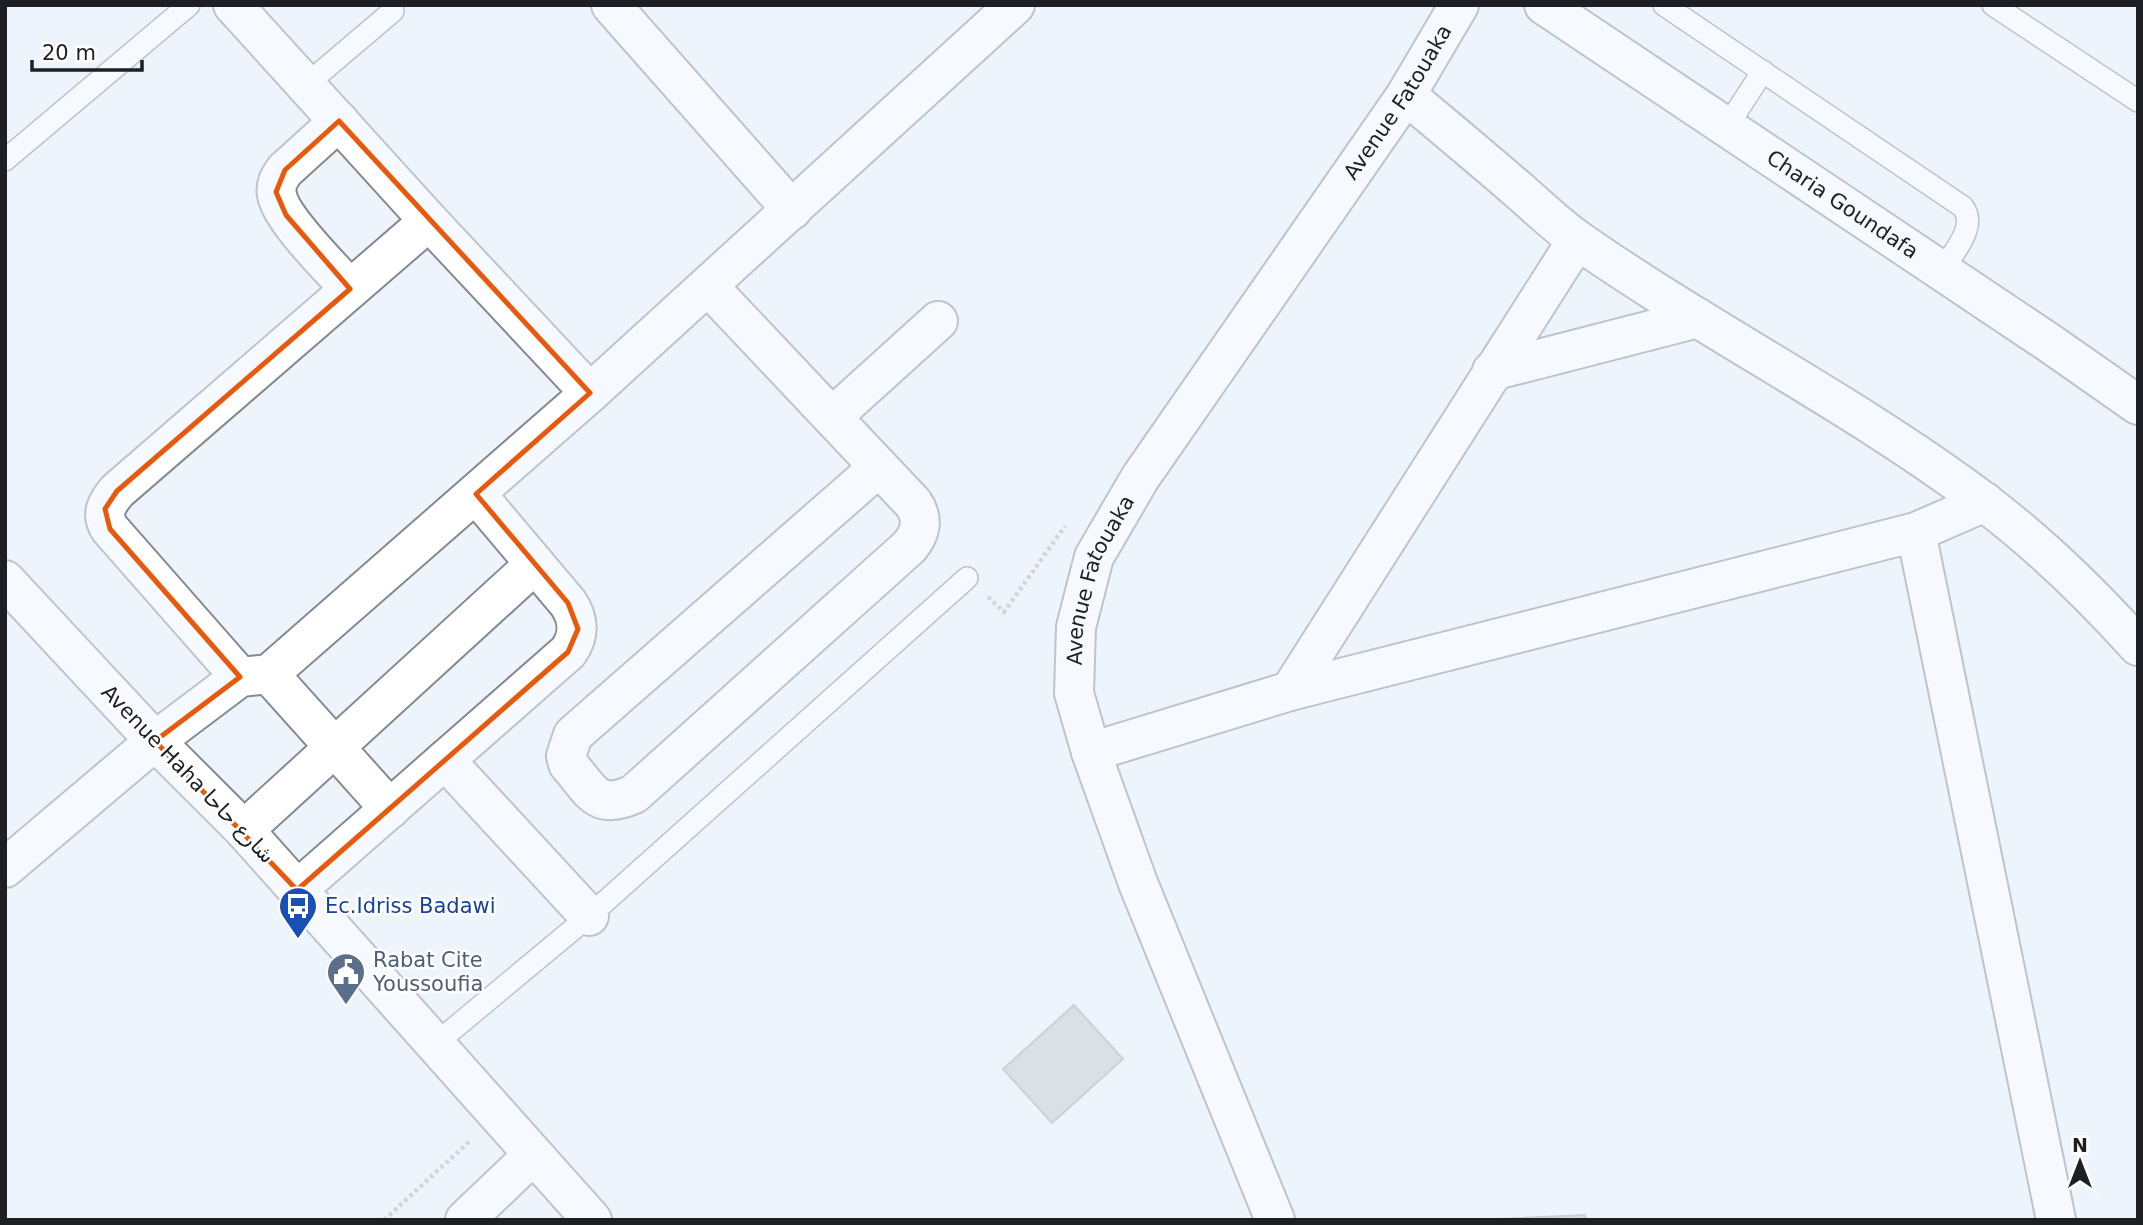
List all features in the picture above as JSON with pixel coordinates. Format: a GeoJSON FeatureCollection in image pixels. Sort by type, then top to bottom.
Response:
{"type":"FeatureCollection","features":[{"type":"Feature","properties":{"kind":"street"},"geometry":{"type":"LineString","coordinates":[[233,5],[590,393]]}},
{"type":"Feature","properties":{"kind":"street"},"geometry":{"type":"LineString","coordinates":[[611,5],[792,209]]}},
{"type":"Feature","properties":{"kind":"street"},"geometry":{"type":"LineString","coordinates":[[5,868],[155,741],[255,675],[476,494],[1015,5]]}},
{"type":"Feature","properties":{"kind":"street","name":"Avenue Fatouaka"},"geometry":{"type":"LineString","coordinates":[[1275,1220],[1138,883],[1091,752],[1074,692],[1076,627],[1094,558],[1140,478],[1406,94],[1459,5]]}},
{"type":"Feature","properties":{"kind":"street","name":"Charia Goundafa"},"geometry":{"type":"LineString","coordinates":[[1544,5],[2138,405]]}},
{"type":"Feature","properties":{"kind":"street"},"geometry":{"type":"LineString","coordinates":[[1406,94],[1577,240],[1866,421],[1985,502],[2024,533],[2084,589],[2138,646]]}},
{"type":"Feature","properties":{"kind":"street"},"geometry":{"type":"LineString","coordinates":[[339,121],[285,170],[278,180],[276,192],[286,215],[350,289]]}},
{"type":"Feature","properties":{"kind":"street"},"geometry":{"type":"LineString","coordinates":[[390,809],[334,746],[255,675],[104,520],[105,509],[117,491],[429,221]]}},
{"type":"Feature","properties":{"kind":"street"},"geometry":{"type":"LineString","coordinates":[[1290,691],[1577,240]]}},
{"type":"Feature","properties":{"kind":"street"},"geometry":{"type":"LineString","coordinates":[[708,286],[879,467],[918,510],[919,535],[909,547],[634,793],[611,802],[598,798],[568,764],[566,756],[573,734],[879,467]]}},
{"type":"Feature","properties":{"kind":"street"},"geometry":{"type":"LineString","coordinates":[[1492,371],[1698,318]]}},
{"type":"Feature","properties":{"kind":"street"},"geometry":{"type":"LineString","coordinates":[[832,417],[938,321]]}},
{"type":"Feature","properties":{"kind":"street"},"geometry":{"type":"LineString","coordinates":[[297,890],[575,643],[578,629],[575,613],[476,494]]}},
{"type":"Feature","properties":{"kind":"street"},"geometry":{"type":"LineString","coordinates":[[1091,752],[1290,691],[1916,532],[1985,502]]}},
{"type":"Feature","properties":{"kind":"street"},"geometry":{"type":"LineString","coordinates":[[1916,532],[2056,1220]]}},
{"type":"Feature","properties":{"kind":"street"},"geometry":{"type":"LineString","coordinates":[[244,830],[536,564]]}},
{"type":"Feature","properties":{"kind":"street","name":"Avenue Haha شارع حاحا"},"geometry":{"type":"LineString","coordinates":[[5,580],[155,741],[244,830],[592,1220]]}},
{"type":"Feature","properties":{"kind":"street"},"geometry":{"type":"LineString","coordinates":[[445,760],[589,916]]}},
{"type":"Feature","properties":{"kind":"street"},"geometry":{"type":"LineString","coordinates":[[465,1220],[533,1156]]}},
{"type":"Feature","properties":{"kind":"lane"},"geometry":{"type":"LineString","coordinates":[[5,160],[189,5]]}},
{"type":"Feature","properties":{"kind":"lane"},"geometry":{"type":"LineString","coordinates":[[1664,5],[1963,207],[1969,220],[1967,229],[1941,272]]}},
{"type":"Feature","properties":{"kind":"lane"},"geometry":{"type":"LineString","coordinates":[[1993,5],[2138,101]]}},
{"type":"Feature","properties":{"kind":"lane"},"geometry":{"type":"LineString","coordinates":[[307,84],[393,11]]}},
{"type":"Feature","properties":{"kind":"lane"},"geometry":{"type":"LineString","coordinates":[[1726,128],[1763,71]]}},
{"type":"Feature","properties":{"kind":"lane"},"geometry":{"type":"LineString","coordinates":[[434,1045],[589,916],[967,578]]}},
{"type":"Feature","properties":{"kind":"path"},"geometry":{"type":"LineString","coordinates":[[992,601],[1004,612]]}},
{"type":"Feature","properties":{"kind":"path"},"geometry":{"type":"LineString","coordinates":[[384,1220],[498,1116]]}},
{"type":"Feature","properties":{"kind":"highlighted area"},"geometry":{"type":"Polygon","coordinates":[[[339,121],[590,393],[476,494],[568,603],[578,629],[568,652],[297,890],[155,741],[240,677],[110,529],[105,509],[117,491],[350,289],[286,215],[276,192],[285,170],[339,121]]]}},
{"type":"Feature","properties":{"kind":"building"},"geometry":{"type":"Polygon","coordinates":[[[1074,1005],[1123,1059],[1052,1123],[1003,1069],[1074,1005]]]}},
{"type":"Feature","properties":{"kind":"building"},"geometry":{"type":"Polygon","coordinates":[[[1585,1215],[1586,1220],[1478,1220],[1585,1215]]]}},
{"type":"Feature","properties":{"kind":"place","name":"Ec.Idriss Badawi"},"geometry":{"type":"Point","coordinates":[298,940]}},
{"type":"Feature","properties":{"kind":"place","name":"Rabat Cite Youssoufia"},"geometry":{"type":"Point","coordinates":[346,1006]}}]}
